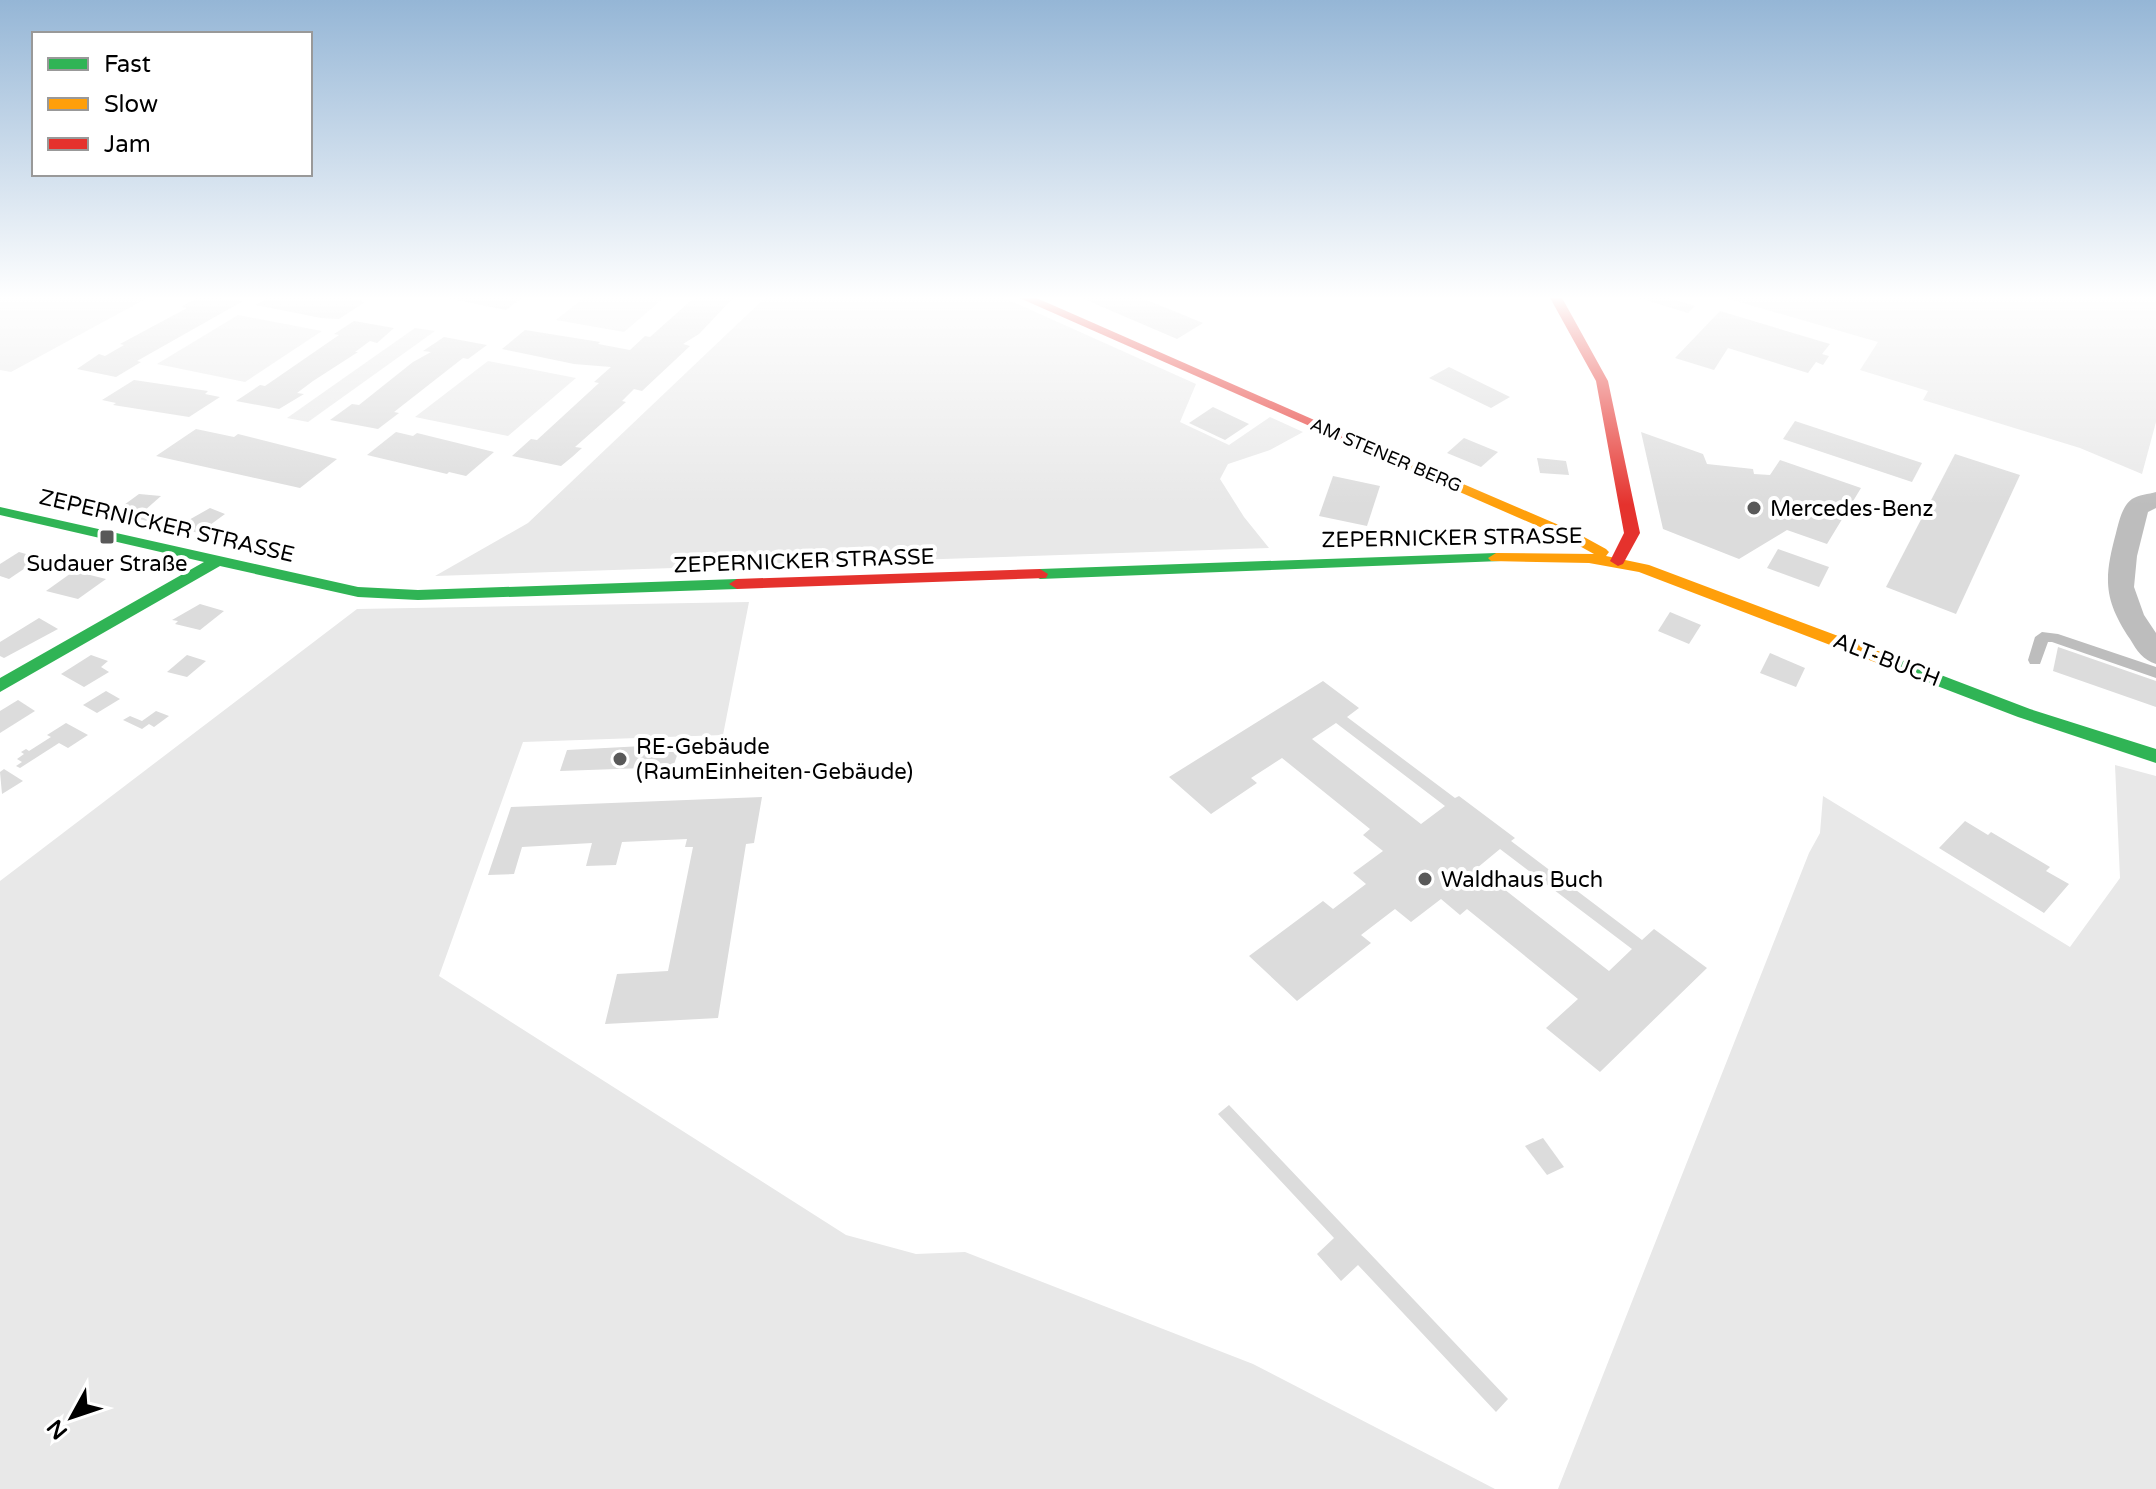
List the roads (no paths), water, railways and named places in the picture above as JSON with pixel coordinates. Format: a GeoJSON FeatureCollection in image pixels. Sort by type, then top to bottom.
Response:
{"type":"FeatureCollection","features":[{"type":"Feature","properties":{"kind":"main road","name":"AM STENER BERG"},"geometry":{"type":"LineString","coordinates":[[1180,365],[1558,530],[1618,561]]}},
{"type":"Feature","properties":{"kind":"main road"},"geometry":{"type":"LineString","coordinates":[[1593,365],[1602,381],[1632,533],[1618,561]]}},
{"type":"Feature","properties":{"kind":"main road","name":"ZEPERNICKER STRASSE"},"geometry":{"type":"LineString","coordinates":[[0,511],[358,592],[418,595],[1533,557],[1618,561]]}},
{"type":"Feature","properties":{"kind":"main road","name":"ALT-BUCH"},"geometry":{"type":"LineString","coordinates":[[1618,561],[1681,580],[2024,713],[2156,756]]}},
{"type":"Feature","properties":{"kind":"main road"},"geometry":{"type":"LineString","coordinates":[[0,686],[215,562]]}},
{"type":"Feature","properties":{"kind":"street"},"geometry":{"type":"LineString","coordinates":[[2156,500],[2140,505],[2135,512],[2118,581],[2123,604],[2156,654]]}},
{"type":"Feature","properties":{"kind":"lane"},"geometry":{"type":"LineString","coordinates":[[2035,660],[2042,637],[2053,637],[2156,673]]}},
{"type":"Feature","properties":{"kind":"place","name":"Mercedes-Benz"},"geometry":{"type":"Point","coordinates":[1754,508]}},
{"type":"Feature","properties":{"kind":"place","name":"Sudauer Straße"},"geometry":{"type":"Point","coordinates":[107,537]}},
{"type":"Feature","properties":{"kind":"place","name":"RE-Gebäude (RaumEinheiten-Gebäude)"},"geometry":{"type":"Point","coordinates":[620,759]}},
{"type":"Feature","properties":{"kind":"place","name":"Waldhaus Buch"},"geometry":{"type":"Point","coordinates":[1425,879]}}]}
